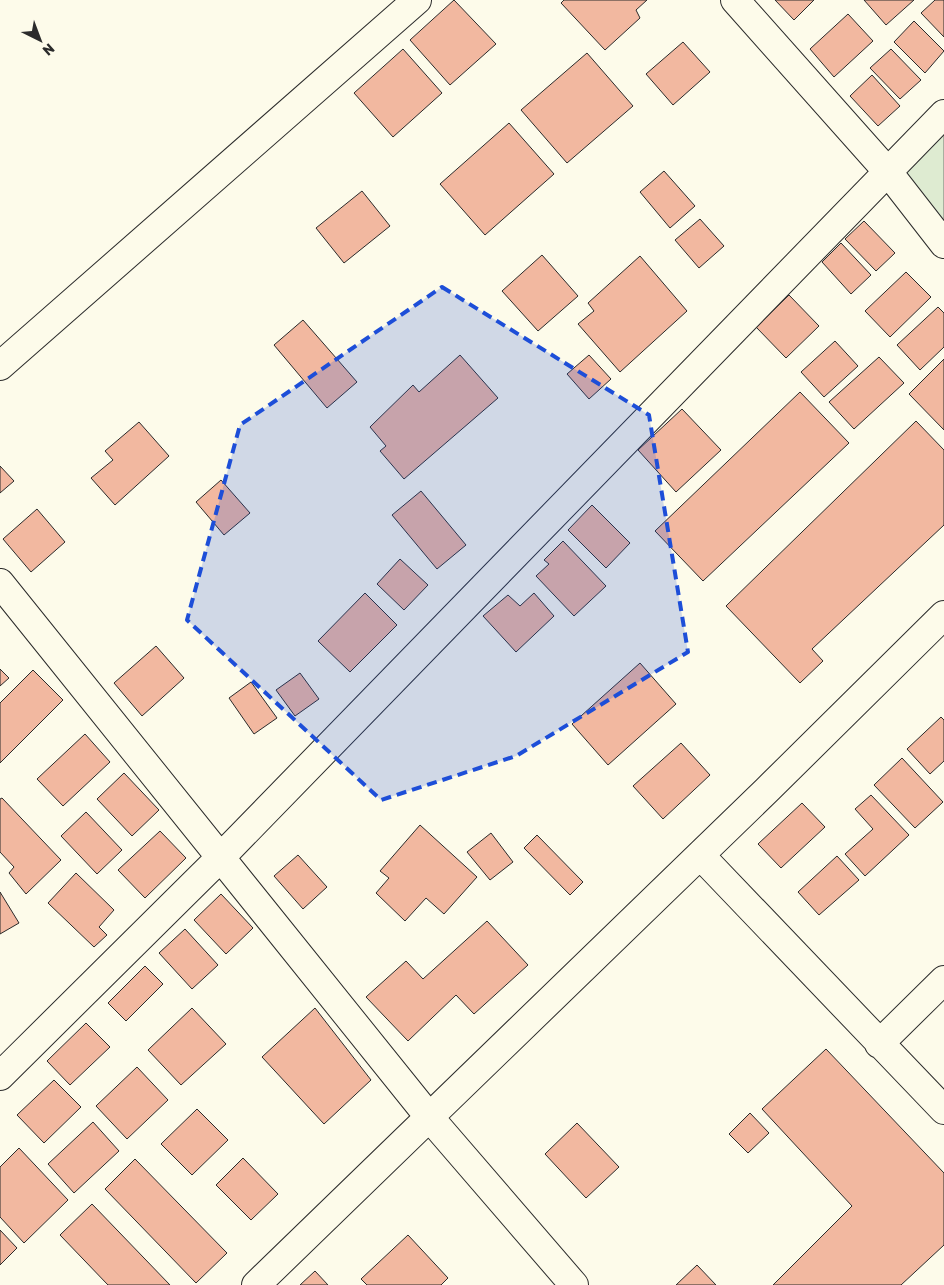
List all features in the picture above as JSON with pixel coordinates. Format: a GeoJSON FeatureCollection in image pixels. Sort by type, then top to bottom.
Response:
{"type":"FeatureCollection","features":[{"type":"Feature","properties":{"kind":"street"},"geometry":{"type":"LineString","coordinates":[[0,366],[417,0]]}},
{"type":"Feature","properties":{"kind":"street"},"geometry":{"type":"LineString","coordinates":[[735,0],[888,172],[944,244]]}},
{"type":"Feature","properties":{"kind":"street"},"geometry":{"type":"LineString","coordinates":[[0,1076],[220,858],[944,114]]}},
{"type":"Feature","properties":{"kind":"street"},"geometry":{"type":"LineString","coordinates":[[0,583],[430,1118],[574,1285]]}},
{"type":"Feature","properties":{"kind":"street"},"geometry":{"type":"LineString","coordinates":[[256,1285],[430,1118],[944,615]]}},
{"type":"Feature","properties":{"kind":"street"},"geometry":{"type":"LineString","coordinates":[[700,855],[878,1044],[944,1110]]}},
{"type":"Feature","properties":{"kind":"street"},"geometry":{"type":"LineString","coordinates":[[878,1044],[944,980]]}},
{"type":"Feature","properties":{"kind":"highlighted area"},"geometry":{"type":"Polygon","coordinates":[[[442,287],[649,415],[688,652],[516,756],[381,800],[187,620],[240,425],[442,287]]]}},
{"type":"Feature","properties":{"kind":"green space"},"geometry":{"type":"Polygon","coordinates":[[[944,134],[944,221],[906,173],[944,134]]]}},
{"type":"Feature","properties":{"kind":"building"},"geometry":{"type":"Polygon","coordinates":[[[454,0],[496,44],[450,85],[410,40],[454,0]]]}},
{"type":"Feature","properties":{"kind":"building"},"geometry":{"type":"Polygon","coordinates":[[[564,0],[647,0],[636,10],[640,18],[605,50],[561,3],[564,0]]]}},
{"type":"Feature","properties":{"kind":"building"},"geometry":{"type":"Polygon","coordinates":[[[775,0],[814,0],[794,20],[775,0]]]}},
{"type":"Feature","properties":{"kind":"building"},"geometry":{"type":"Polygon","coordinates":[[[864,0],[914,0],[886,25],[864,0]]]}},
{"type":"Feature","properties":{"kind":"building"},"geometry":{"type":"Polygon","coordinates":[[[935,0],[944,0],[944,37],[921,13],[935,0]]]}},
{"type":"Feature","properties":{"kind":"building"},"geometry":{"type":"Polygon","coordinates":[[[848,14],[873,41],[834,77],[810,49],[848,14]]]}},
{"type":"Feature","properties":{"kind":"building"},"geometry":{"type":"Polygon","coordinates":[[[914,21],[944,51],[925,73],[894,42],[914,21]]]}},
{"type":"Feature","properties":{"kind":"building"},"geometry":{"type":"Polygon","coordinates":[[[683,42],[710,72],[673,105],[646,74],[683,42]]]}},
{"type":"Feature","properties":{"kind":"building"},"geometry":{"type":"Polygon","coordinates":[[[403,49],[442,93],[393,137],[354,93],[403,49]]]}},
{"type":"Feature","properties":{"kind":"building"},"geometry":{"type":"Polygon","coordinates":[[[891,49],[921,80],[900,99],[870,68],[891,49]]]}},
{"type":"Feature","properties":{"kind":"building"},"geometry":{"type":"Polygon","coordinates":[[[587,53],[633,106],[567,163],[521,110],[587,53]]]}},
{"type":"Feature","properties":{"kind":"building"},"geometry":{"type":"Polygon","coordinates":[[[872,75],[900,106],[878,126],[850,96],[872,75]]]}},
{"type":"Feature","properties":{"kind":"building"},"geometry":{"type":"Polygon","coordinates":[[[509,123],[554,174],[485,235],[440,184],[509,123]]]}},
{"type":"Feature","properties":{"kind":"building"},"geometry":{"type":"Polygon","coordinates":[[[664,171],[695,206],[670,228],[640,192],[664,171]]]}},
{"type":"Feature","properties":{"kind":"building"},"geometry":{"type":"Polygon","coordinates":[[[362,191],[390,226],[344,263],[316,228],[362,191]]]}},
{"type":"Feature","properties":{"kind":"building"},"geometry":{"type":"Polygon","coordinates":[[[700,219],[724,246],[699,268],[675,240],[700,219]]]}},
{"type":"Feature","properties":{"kind":"building"},"geometry":{"type":"Polygon","coordinates":[[[864,221],[895,253],[876,271],[845,239],[864,221]]]}},
{"type":"Feature","properties":{"kind":"building"},"geometry":{"type":"Polygon","coordinates":[[[841,243],[871,275],[851,294],[822,262],[841,243]]]}},
{"type":"Feature","properties":{"kind":"building"},"geometry":{"type":"Polygon","coordinates":[[[542,255],[578,296],[538,331],[502,291],[542,255]]]}},
{"type":"Feature","properties":{"kind":"building"},"geometry":{"type":"Polygon","coordinates":[[[640,256],[687,311],[620,372],[578,324],[594,311],[588,303],[640,256]]]}},
{"type":"Feature","properties":{"kind":"building"},"geometry":{"type":"Polygon","coordinates":[[[906,272],[931,297],[890,337],[865,311],[906,272]]]}},
{"type":"Feature","properties":{"kind":"building"},"geometry":{"type":"Polygon","coordinates":[[[789,295],[819,326],[786,358],[756,327],[789,295]]]}},
{"type":"Feature","properties":{"kind":"building"},"geometry":{"type":"Polygon","coordinates":[[[938,307],[944,313],[944,347],[920,370],[897,345],[938,307]]]}},
{"type":"Feature","properties":{"kind":"building"},"geometry":{"type":"Polygon","coordinates":[[[303,320],[357,382],[327,408],[274,345],[303,320]]]}},
{"type":"Feature","properties":{"kind":"building"},"geometry":{"type":"Polygon","coordinates":[[[835,341],[858,366],[824,397],[801,372],[835,341]]]}},
{"type":"Feature","properties":{"kind":"building"},"geometry":{"type":"Polygon","coordinates":[[[460,355],[498,398],[404,479],[380,451],[386,446],[370,427],[413,385],[419,392],[460,355]]]}},
{"type":"Feature","properties":{"kind":"building"},"geometry":{"type":"Polygon","coordinates":[[[589,355],[611,379],[589,399],[567,374],[589,355]]]}},
{"type":"Feature","properties":{"kind":"building"},"geometry":{"type":"Polygon","coordinates":[[[879,357],[904,383],[854,429],[829,402],[879,357]]]}},
{"type":"Feature","properties":{"kind":"building"},"geometry":{"type":"Polygon","coordinates":[[[944,359],[944,430],[909,394],[944,359]]]}},
{"type":"Feature","properties":{"kind":"building"},"geometry":{"type":"Polygon","coordinates":[[[800,392],[849,443],[703,581],[655,531],[800,392]]]}},
{"type":"Feature","properties":{"kind":"building"},"geometry":{"type":"Polygon","coordinates":[[[682,409],[721,450],[676,492],[638,450],[682,409]]]}},
{"type":"Feature","properties":{"kind":"building"},"geometry":{"type":"Polygon","coordinates":[[[916,421],[944,450],[944,525],[812,649],[823,661],[800,683],[726,606],[916,421]]]}},
{"type":"Feature","properties":{"kind":"building"},"geometry":{"type":"Polygon","coordinates":[[[139,422],[169,456],[115,505],[91,478],[113,460],[105,451],[139,422]]]}},
{"type":"Feature","properties":{"kind":"building"},"geometry":{"type":"Polygon","coordinates":[[[0,466],[14,481],[0,493],[0,466]]]}},
{"type":"Feature","properties":{"kind":"building"},"geometry":{"type":"Polygon","coordinates":[[[221,480],[250,513],[224,535],[196,502],[221,480]]]}},
{"type":"Feature","properties":{"kind":"building"},"geometry":{"type":"Polygon","coordinates":[[[421,491],[466,545],[437,569],[392,515],[421,491]]]}},
{"type":"Feature","properties":{"kind":"building"},"geometry":{"type":"Polygon","coordinates":[[[592,505],[630,543],[606,568],[568,530],[592,505]]]}},
{"type":"Feature","properties":{"kind":"building"},"geometry":{"type":"Polygon","coordinates":[[[37,509],[65,542],[31,572],[3,539],[37,509]]]}},
{"type":"Feature","properties":{"kind":"building"},"geometry":{"type":"Polygon","coordinates":[[[563,541],[606,586],[574,616],[536,576],[549,564],[544,560],[563,541]]]}},
{"type":"Feature","properties":{"kind":"building"},"geometry":{"type":"Polygon","coordinates":[[[400,559],[428,585],[404,610],[377,584],[400,559]]]}},
{"type":"Feature","properties":{"kind":"building"},"geometry":{"type":"Polygon","coordinates":[[[365,593],[397,625],[350,672],[318,641],[365,593]]]}},
{"type":"Feature","properties":{"kind":"building"},"geometry":{"type":"Polygon","coordinates":[[[534,593],[554,616],[516,652],[483,616],[508,595],[520,606],[534,593]]]}},
{"type":"Feature","properties":{"kind":"building"},"geometry":{"type":"Polygon","coordinates":[[[156,646],[184,678],[142,716],[114,683],[156,646]]]}},
{"type":"Feature","properties":{"kind":"building"},"geometry":{"type":"Polygon","coordinates":[[[640,663],[676,704],[608,765],[572,724],[640,663]]]}},
{"type":"Feature","properties":{"kind":"building"},"geometry":{"type":"Polygon","coordinates":[[[0,669],[9,678],[0,686],[0,669]]]}},
{"type":"Feature","properties":{"kind":"building"},"geometry":{"type":"Polygon","coordinates":[[[33,670],[63,700],[0,763],[0,703],[33,670]]]}},
{"type":"Feature","properties":{"kind":"building"},"geometry":{"type":"Polygon","coordinates":[[[300,673],[319,699],[295,716],[276,690],[300,673]]]}},
{"type":"Feature","properties":{"kind":"building"},"geometry":{"type":"Polygon","coordinates":[[[251,682],[277,718],[254,734],[229,698],[251,682]]]}},
{"type":"Feature","properties":{"kind":"building"},"geometry":{"type":"Polygon","coordinates":[[[941,717],[944,720],[944,761],[930,774],[907,749],[941,717]]]}},
{"type":"Feature","properties":{"kind":"building"},"geometry":{"type":"Polygon","coordinates":[[[85,734],[110,762],[63,806],[37,779],[85,734]]]}},
{"type":"Feature","properties":{"kind":"building"},"geometry":{"type":"Polygon","coordinates":[[[681,743],[710,775],[663,819],[633,786],[681,743]]]}},
{"type":"Feature","properties":{"kind":"building"},"geometry":{"type":"Polygon","coordinates":[[[902,758],[943,802],[915,828],[874,785],[902,758]]]}},
{"type":"Feature","properties":{"kind":"building"},"geometry":{"type":"Polygon","coordinates":[[[124,773],[159,810],[132,836],[97,799],[124,773]]]}},
{"type":"Feature","properties":{"kind":"building"},"geometry":{"type":"Polygon","coordinates":[[[871,795],[909,835],[865,876],[845,854],[873,829],[855,809],[871,795]]]}},
{"type":"Feature","properties":{"kind":"building"},"geometry":{"type":"Polygon","coordinates":[[[2,798],[61,860],[26,894],[9,873],[14,867],[0,852],[0,799],[2,798]]]}},
{"type":"Feature","properties":{"kind":"building"},"geometry":{"type":"Polygon","coordinates":[[[802,803],[825,827],[781,868],[758,844],[802,803]]]}},
{"type":"Feature","properties":{"kind":"building"},"geometry":{"type":"Polygon","coordinates":[[[86,812],[122,850],[97,874],[61,836],[86,812]]]}},
{"type":"Feature","properties":{"kind":"building"},"geometry":{"type":"Polygon","coordinates":[[[420,825],[477,877],[444,914],[426,898],[405,921],[376,893],[389,878],[380,871],[420,825]]]}},
{"type":"Feature","properties":{"kind":"building"},"geometry":{"type":"Polygon","coordinates":[[[160,831],[186,858],[145,898],[118,870],[160,831]]]}},
{"type":"Feature","properties":{"kind":"building"},"geometry":{"type":"Polygon","coordinates":[[[491,833],[513,862],[490,880],[467,852],[491,833]]]}},
{"type":"Feature","properties":{"kind":"building"},"geometry":{"type":"Polygon","coordinates":[[[537,835],[583,882],[570,895],[524,848],[537,835]]]}},
{"type":"Feature","properties":{"kind":"building"},"geometry":{"type":"Polygon","coordinates":[[[298,855],[327,887],[303,909],[274,876],[298,855]]]}},
{"type":"Feature","properties":{"kind":"building"},"geometry":{"type":"Polygon","coordinates":[[[837,856],[859,880],[819,915],[798,892],[837,856]]]}},
{"type":"Feature","properties":{"kind":"building"},"geometry":{"type":"Polygon","coordinates":[[[76,873],[114,910],[99,927],[107,935],[94,947],[48,903],[76,873]]]}},
{"type":"Feature","properties":{"kind":"building"},"geometry":{"type":"Polygon","coordinates":[[[0,892],[19,923],[0,934],[0,892]]]}},
{"type":"Feature","properties":{"kind":"building"},"geometry":{"type":"Polygon","coordinates":[[[221,894],[253,928],[226,954],[194,920],[221,894]]]}},
{"type":"Feature","properties":{"kind":"building"},"geometry":{"type":"Polygon","coordinates":[[[487,921],[528,965],[474,1014],[456,995],[408,1041],[366,997],[406,961],[423,979],[487,921]]]}},
{"type":"Feature","properties":{"kind":"building"},"geometry":{"type":"Polygon","coordinates":[[[185,929],[218,965],[192,989],[159,953],[185,929]]]}},
{"type":"Feature","properties":{"kind":"building"},"geometry":{"type":"Polygon","coordinates":[[[145,966],[163,984],[126,1021],[108,1003],[145,966]]]}},
{"type":"Feature","properties":{"kind":"building"},"geometry":{"type":"Polygon","coordinates":[[[192,1008],[226,1044],[181,1085],[148,1050],[192,1008]]]}},
{"type":"Feature","properties":{"kind":"building"},"geometry":{"type":"Polygon","coordinates":[[[315,1008],[371,1080],[324,1124],[262,1057],[315,1008]]]}},
{"type":"Feature","properties":{"kind":"building"},"geometry":{"type":"Polygon","coordinates":[[[86,1023],[110,1047],[70,1085],[47,1061],[86,1023]]]}},
{"type":"Feature","properties":{"kind":"building"},"geometry":{"type":"Polygon","coordinates":[[[826,1049],[944,1173],[944,1245],[901,1285],[773,1285],[852,1206],[762,1109],[826,1049]]]}},
{"type":"Feature","properties":{"kind":"building"},"geometry":{"type":"Polygon","coordinates":[[[137,1067],[168,1100],[127,1139],[96,1106],[137,1067]]]}},
{"type":"Feature","properties":{"kind":"building"},"geometry":{"type":"Polygon","coordinates":[[[54,1080],[81,1107],[44,1143],[17,1115],[54,1080]]]}},
{"type":"Feature","properties":{"kind":"building"},"geometry":{"type":"Polygon","coordinates":[[[197,1109],[228,1140],[192,1175],[161,1144],[197,1109]]]}},
{"type":"Feature","properties":{"kind":"building"},"geometry":{"type":"Polygon","coordinates":[[[750,1113],[769,1133],[748,1153],[729,1134],[750,1113]]]}},
{"type":"Feature","properties":{"kind":"building"},"geometry":{"type":"Polygon","coordinates":[[[93,1122],[119,1151],[74,1193],[48,1164],[93,1122]]]}},
{"type":"Feature","properties":{"kind":"building"},"geometry":{"type":"Polygon","coordinates":[[[577,1123],[619,1167],[586,1198],[545,1154],[577,1123]]]}},
{"type":"Feature","properties":{"kind":"building"},"geometry":{"type":"Polygon","coordinates":[[[19,1148],[68,1200],[24,1243],[0,1217],[0,1167],[19,1148]]]}},
{"type":"Feature","properties":{"kind":"building"},"geometry":{"type":"Polygon","coordinates":[[[243,1158],[278,1194],[251,1220],[216,1185],[243,1158]]]}},
{"type":"Feature","properties":{"kind":"building"},"geometry":{"type":"Polygon","coordinates":[[[135,1159],[227,1253],[196,1283],[105,1189],[135,1159]]]}},
{"type":"Feature","properties":{"kind":"building"},"geometry":{"type":"Polygon","coordinates":[[[92,1204],[170,1285],[108,1285],[60,1235],[92,1204]]]}},
{"type":"Feature","properties":{"kind":"building"},"geometry":{"type":"Polygon","coordinates":[[[0,1230],[17,1248],[0,1265],[0,1230]]]}},
{"type":"Feature","properties":{"kind":"building"},"geometry":{"type":"Polygon","coordinates":[[[408,1235],[448,1278],[441,1285],[367,1285],[361,1279],[408,1235]]]}},
{"type":"Feature","properties":{"kind":"building"},"geometry":{"type":"Polygon","coordinates":[[[697,1265],[716,1285],[676,1285],[697,1265]]]}},
{"type":"Feature","properties":{"kind":"building"},"geometry":{"type":"Polygon","coordinates":[[[315,1271],[328,1285],[300,1285],[315,1271]]]}}]}
